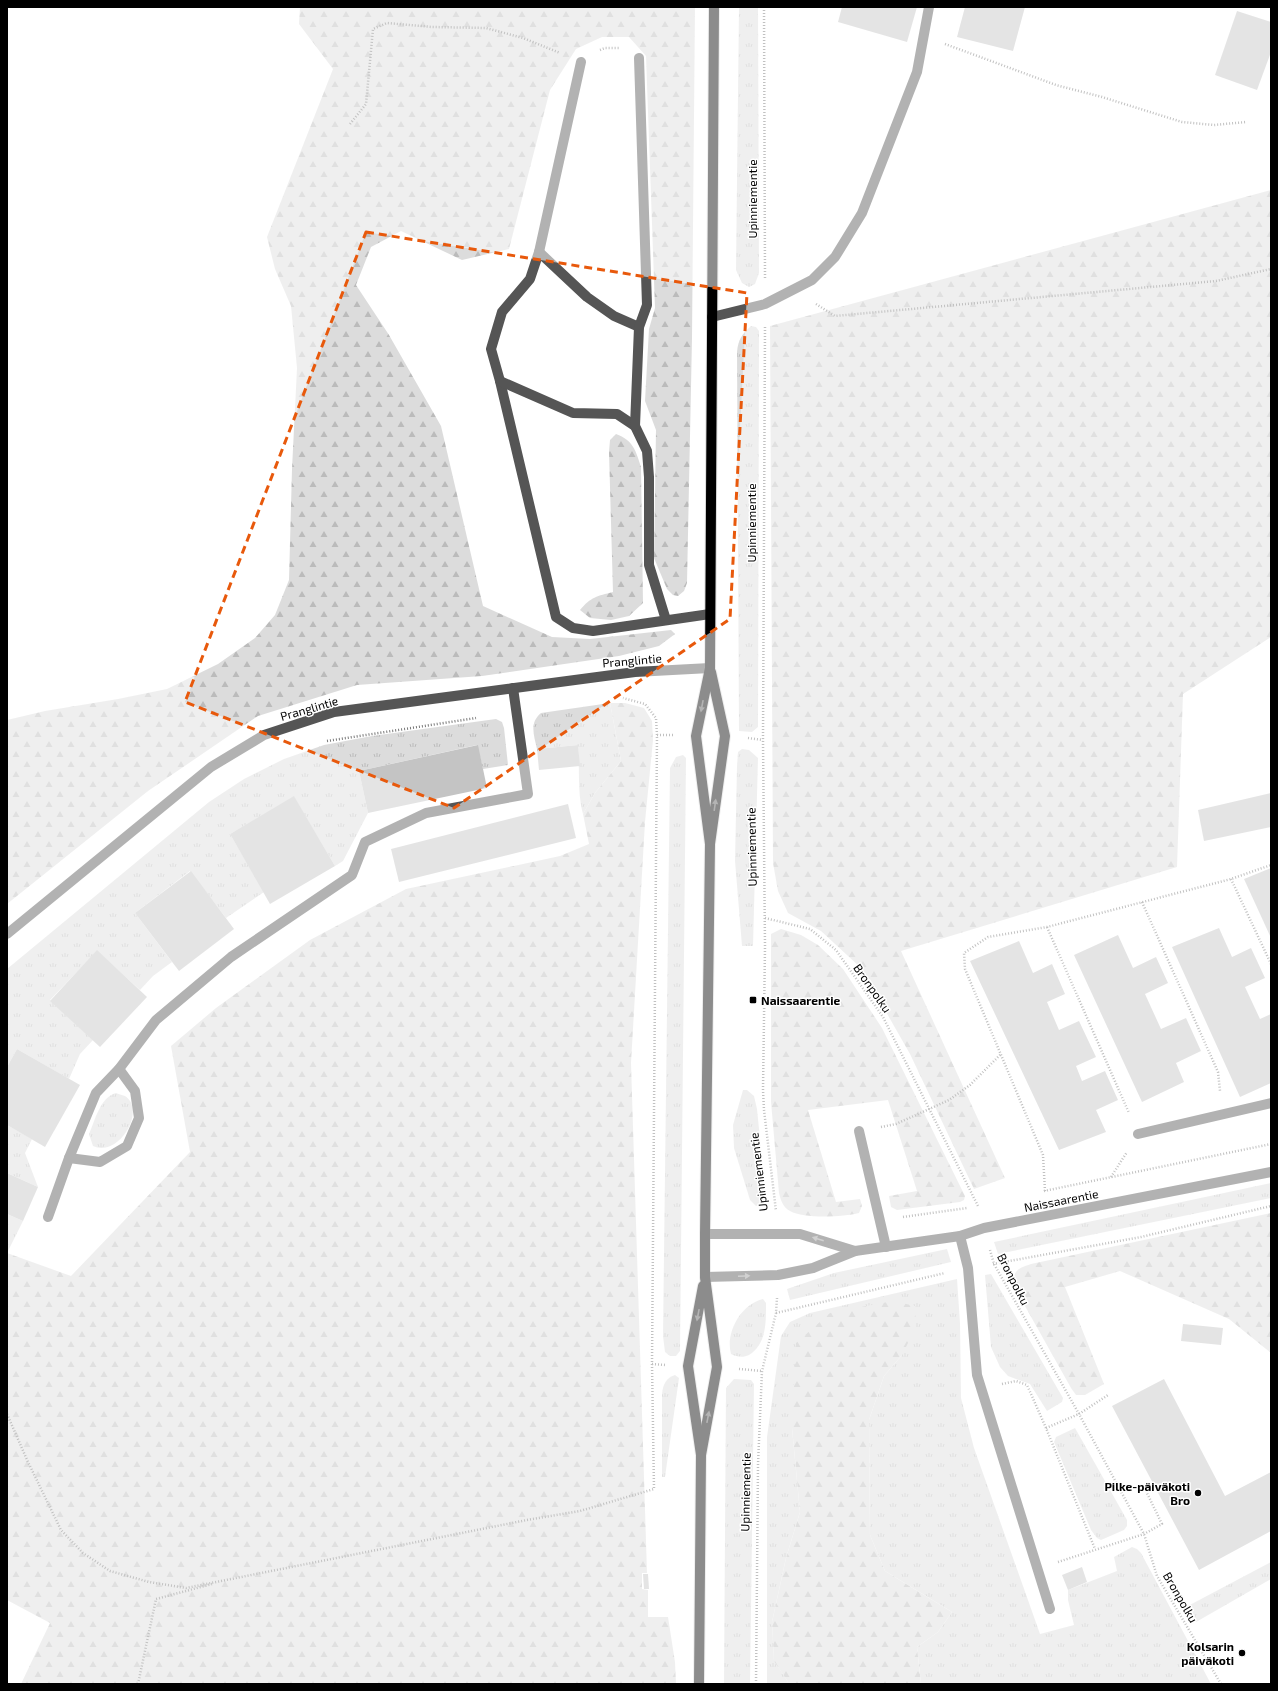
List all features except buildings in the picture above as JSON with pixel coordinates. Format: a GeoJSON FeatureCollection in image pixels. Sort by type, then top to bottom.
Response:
{"type":"FeatureCollection","features":[{"type":"Feature","properties":{"kind":"main road"},"geometry":{"type":"LineString","coordinates":[[710,844],[696,736],[710,668],[714,7]]}},
{"type":"Feature","properties":{"kind":"main road"},"geometry":{"type":"LineString","coordinates":[[701,1455],[718,1367],[705,1277],[705,1234],[710,844],[725,736],[710,668]]}},
{"type":"Feature","properties":{"kind":"main road"},"geometry":{"type":"LineString","coordinates":[[699,1684],[701,1455],[688,1366],[705,1277]]}},
{"type":"Feature","properties":{"kind":"street"},"geometry":{"type":"LineString","coordinates":[[712,317],[765,304],[812,280],[835,257],[862,213],[917,72],[929,7]]}},
{"type":"Feature","properties":{"kind":"street"},"geometry":{"type":"LineString","coordinates":[[639,58],[647,305],[638,327],[635,426],[647,452],[649,477],[649,565],[666,620]]}},
{"type":"Feature","properties":{"kind":"street"},"geometry":{"type":"LineString","coordinates":[[581,62],[539,252],[530,279],[502,312],[491,349],[500,381],[556,617],[573,628],[593,631],[710,614]]}},
{"type":"Feature","properties":{"kind":"street"},"geometry":{"type":"LineString","coordinates":[[539,252],[587,297],[614,316],[638,327]]}},
{"type":"Feature","properties":{"kind":"street"},"geometry":{"type":"LineString","coordinates":[[500,381],[573,413],[617,414],[635,426]]}},
{"type":"Feature","properties":{"kind":"street","name":"Pranglintie"},"geometry":{"type":"LineString","coordinates":[[7,934],[210,767],[264,735],[334,712],[635,672],[710,668]]}},
{"type":"Feature","properties":{"kind":"street"},"geometry":{"type":"LineString","coordinates":[[48,1217],[69,1158],[96,1093],[119,1069],[156,1020],[231,957],[352,875],[365,842],[426,813],[528,794],[513,688]]}},
{"type":"Feature","properties":{"kind":"street"},"geometry":{"type":"LineString","coordinates":[[69,1158],[100,1162],[127,1146],[139,1118],[135,1091],[119,1069]]}},
{"type":"Feature","properties":{"kind":"street"},"geometry":{"type":"LineString","coordinates":[[1138,1134],[1271,1103]]}},
{"type":"Feature","properties":{"kind":"street"},"geometry":{"type":"LineString","coordinates":[[859,1131],[886,1247]]}},
{"type":"Feature","properties":{"kind":"street","name":"Naissaarentie"},"geometry":{"type":"LineString","coordinates":[[705,1277],[778,1275],[813,1268],[855,1250],[960,1236],[984,1228],[1271,1172]]}},
{"type":"Feature","properties":{"kind":"street","name":"Naissaarentie"},"geometry":{"type":"LineString","coordinates":[[705,1234],[800,1234],[855,1250]]}},
{"type":"Feature","properties":{"kind":"street"},"geometry":{"type":"LineString","coordinates":[[960,1236],[968,1268],[977,1375],[1050,1609]]}},
{"type":"Feature","properties":{"kind":"path","name":"Upinniementie"},"geometry":{"type":"LineString","coordinates":[[764,7],[765,304],[763,732],[765,918],[763,1090],[778,1234]]}},
{"type":"Feature","properties":{"kind":"path"},"geometry":{"type":"LineString","coordinates":[[350,124],[366,104],[373,30],[387,23],[432,27],[486,28],[523,38],[581,62],[605,48],[622,48],[639,58]]}},
{"type":"Feature","properties":{"kind":"path"},"geometry":{"type":"LineString","coordinates":[[924,37],[1056,85],[1102,97],[1182,122],[1214,125],[1246,122]]}},
{"type":"Feature","properties":{"kind":"path"},"geometry":{"type":"LineString","coordinates":[[793,290],[835,316],[1216,281],[1271,269]]}},
{"type":"Feature","properties":{"kind":"path"},"geometry":{"type":"LineString","coordinates":[[7,1414],[28,1462],[61,1530],[83,1553],[110,1571],[149,1582],[186,1588],[527,1520],[580,1511],[654,1489],[652,1364],[658,855],[657,735],[656,718],[645,704],[620,697]]}},
{"type":"Feature","properties":{"kind":"path"},"geometry":{"type":"LineString","coordinates":[[323,742],[478,718]]}},
{"type":"Feature","properties":{"kind":"path"},"geometry":{"type":"LineString","coordinates":[[1045,1191],[1043,1155],[965,969],[964,953],[988,937],[1047,927],[1231,879],[1271,865]]}},
{"type":"Feature","properties":{"kind":"path"},"geometry":{"type":"LineString","coordinates":[[1231,879],[1271,964]]}},
{"type":"Feature","properties":{"kind":"path"},"geometry":{"type":"LineString","coordinates":[[1142,902],[1218,1072],[1222,1115]]}},
{"type":"Feature","properties":{"kind":"path","name":"Bronpolku"},"geometry":{"type":"LineString","coordinates":[[765,918],[810,929],[836,950],[883,1017],[978,1206],[994,1264],[1079,1414],[1144,1534],[1157,1576],[1222,1684]]}},
{"type":"Feature","properties":{"kind":"path"},"geometry":{"type":"LineString","coordinates":[[1047,927],[1138,1134],[1111,1177]]}},
{"type":"Feature","properties":{"kind":"path"},"geometry":{"type":"LineString","coordinates":[[896,1124],[929,1108],[950,1100],[970,1085],[1001,1054]]}},
{"type":"Feature","properties":{"kind":"path"},"geometry":{"type":"LineString","coordinates":[[1037,1192],[1271,1144]]}},
{"type":"Feature","properties":{"kind":"path"},"geometry":{"type":"LineString","coordinates":[[880,1221],[985,1204]]}},
{"type":"Feature","properties":{"kind":"path"},"geometry":{"type":"LineString","coordinates":[[776,1312],[968,1268],[1141,1237],[1271,1206]]}},
{"type":"Feature","properties":{"kind":"path","name":"Upinniementie"},"geometry":{"type":"LineString","coordinates":[[756,1684],[758,1464],[762,1371],[776,1312],[778,1275]]}},
{"type":"Feature","properties":{"kind":"path"},"geometry":{"type":"LineString","coordinates":[[981,1388],[1016,1381],[1027,1385],[1095,1549]]}},
{"type":"Feature","properties":{"kind":"path"},"geometry":{"type":"LineString","coordinates":[[1046,1428],[1079,1414],[1108,1395]]}},
{"type":"Feature","properties":{"kind":"path"},"geometry":{"type":"LineString","coordinates":[[1038,1569],[1144,1534],[1162,1524],[1145,1489],[1154,1485]]}},
{"type":"Feature","properties":{"kind":"path"},"geometry":{"type":"LineString","coordinates":[[138,1684],[156,1599],[242,1577]]}},
{"type":"Feature","properties":{"kind":"highlighted area"},"geometry":{"type":"Polygon","coordinates":[[[366,232],[747,293],[730,619],[454,808],[185,702],[366,232]]]}},
{"type":"Feature","properties":{"kind":"green space"},"geometry":{"type":"Polygon","coordinates":[[[300,7],[695,7],[692,338],[687,583],[684,591],[678,596],[673,595],[667,589],[654,558],[656,430],[645,401],[649,329],[655,308],[646,56],[629,37],[602,37],[576,49],[550,90],[509,249],[462,260],[401,231],[371,247],[356,285],[389,335],[441,426],[483,606],[552,637],[590,639],[671,630],[675,634],[659,646],[619,656],[482,676],[357,685],[258,716],[148,791],[7,904],[7,720],[45,711],[167,689],[218,664],[255,638],[275,615],[289,580],[297,368],[291,306],[275,269],[267,237],[333,69],[299,24],[300,7]]]}},
{"type":"Feature","properties":{"kind":"green space"},"geometry":{"type":"Polygon","coordinates":[[[739,7],[758,7],[759,273],[755,284],[749,287],[742,283],[736,270],[739,7]]]}},
{"type":"Feature","properties":{"kind":"green space"},"geometry":{"type":"Polygon","coordinates":[[[1271,190],[1271,637],[1183,694],[1177,867],[901,951],[1005,1178],[974,1189],[910,1054],[861,968],[821,931],[788,913],[778,891],[773,863],[770,326],[1271,190]]]}},
{"type":"Feature","properties":{"kind":"green space"},"geometry":{"type":"Polygon","coordinates":[[[751,326],[756,327],[759,331],[758,727],[752,732],[739,731],[737,352],[738,344],[741,338],[751,326]]]}},
{"type":"Feature","properties":{"kind":"green space"},"geometry":{"type":"Polygon","coordinates":[[[616,434],[622,436],[630,443],[635,451],[641,467],[643,603],[629,616],[611,620],[590,618],[580,610],[588,602],[595,598],[613,592],[609,452],[610,440],[616,434]]]}},
{"type":"Feature","properties":{"kind":"green space"},"geometry":{"type":"Polygon","coordinates":[[[610,703],[621,761],[595,793],[583,814],[579,789],[578,745],[537,749],[533,730],[534,725],[537,717],[541,713],[610,703]]]}},
{"type":"Feature","properties":{"kind":"green space"},"geometry":{"type":"Polygon","coordinates":[[[610,703],[625,703],[644,708],[652,721],[653,740],[645,822],[631,1063],[647,1573],[642,1573],[642,1589],[648,1590],[648,1617],[668,1617],[675,1662],[676,1684],[21,1684],[50,1623],[7,1600],[7,1253],[71,1276],[190,1152],[171,1046],[216,1008],[310,940],[406,889],[560,856],[589,844],[583,814],[595,793],[621,761],[610,703]]]}},
{"type":"Feature","properties":{"kind":"green space"},"geometry":{"type":"Polygon","coordinates":[[[496,719],[502,722],[504,728],[508,765],[483,769],[477,745],[359,771],[368,813],[343,861],[335,866],[294,797],[230,834],[264,892],[226,918],[190,871],[135,913],[172,962],[153,976],[140,990],[97,951],[50,1000],[93,1040],[80,1054],[69,1079],[17,1049],[7,1067],[7,969],[209,802],[244,779],[284,759],[324,745],[372,736],[496,719]]]}},
{"type":"Feature","properties":{"kind":"green space"},"geometry":{"type":"Polygon","coordinates":[[[742,749],[749,750],[758,758],[753,946],[742,946],[735,861],[737,766],[738,752],[742,749]]]}},
{"type":"Feature","properties":{"kind":"green space"},"geometry":{"type":"Polygon","coordinates":[[[683,755],[686,758],[680,1351],[676,1356],[670,1356],[665,1352],[663,1336],[670,768],[676,757],[683,755]]]}},
{"type":"Feature","properties":{"kind":"green space"},"geometry":{"type":"Polygon","coordinates":[[[781,929],[801,935],[818,945],[843,969],[882,1028],[965,1196],[964,1200],[960,1202],[897,1210],[891,1207],[889,1196],[917,1191],[888,1100],[808,1110],[836,1202],[860,1199],[862,1206],[859,1213],[843,1216],[814,1216],[796,1214],[784,1206],[779,1193],[771,1102],[771,934],[781,929]]]}},
{"type":"Feature","properties":{"kind":"green space"},"geometry":{"type":"Polygon","coordinates":[[[743,1090],[747,1090],[754,1096],[757,1109],[766,1198],[761,1204],[756,1206],[750,1200],[734,1148],[733,1125],[743,1090]]]}},
{"type":"Feature","properties":{"kind":"green space"},"geometry":{"type":"Polygon","coordinates":[[[116,1093],[125,1096],[131,1103],[133,1111],[127,1131],[112,1145],[103,1148],[93,1146],[89,1134],[96,1116],[106,1099],[110,1095],[116,1093]]]}},
{"type":"Feature","properties":{"kind":"green space"},"geometry":{"type":"Polygon","coordinates":[[[7,1125],[32,1139],[25,1153],[38,1187],[7,1173],[7,1125]]]}},
{"type":"Feature","properties":{"kind":"green space"},"geometry":{"type":"Polygon","coordinates":[[[1271,1183],[1271,1198],[998,1254],[994,1242],[1271,1183]]]}},
{"type":"Feature","properties":{"kind":"green space"},"geometry":{"type":"Polygon","coordinates":[[[1271,1213],[1271,1353],[1229,1319],[1120,1271],[1065,1287],[1104,1384],[1085,1395],[1076,1395],[1016,1290],[1014,1276],[1018,1270],[1031,1264],[1271,1213]]]}},
{"type":"Feature","properties":{"kind":"green space"},"geometry":{"type":"Polygon","coordinates":[[[7,1214],[23,1221],[7,1253],[7,1214]]]}},
{"type":"Feature","properties":{"kind":"green space"},"geometry":{"type":"Polygon","coordinates":[[[947,1249],[951,1262],[790,1300],[787,1289],[834,1273],[947,1249]]]}},
{"type":"Feature","properties":{"kind":"green space"},"geometry":{"type":"Polygon","coordinates":[[[991,1274],[1063,1398],[1062,1402],[1047,1411],[1030,1384],[1008,1376],[1000,1367],[991,1347],[985,1275],[991,1274]]]}},
{"type":"Feature","properties":{"kind":"green space"},"geometry":{"type":"Polygon","coordinates":[[[957,1279],[960,1323],[961,1398],[974,1448],[1040,1634],[1074,1625],[1068,1600],[1068,1590],[1117,1571],[1114,1557],[1132,1547],[1141,1553],[1211,1684],[921,1684],[917,1647],[938,1632],[952,1612],[885,1571],[870,1535],[869,1420],[884,1376],[902,1355],[792,1428],[800,1512],[786,1558],[772,1622],[774,1660],[788,1684],[767,1684],[767,1437],[781,1336],[790,1322],[810,1313],[957,1279]]]}},
{"type":"Feature","properties":{"kind":"green space"},"geometry":{"type":"Polygon","coordinates":[[[763,1299],[766,1303],[765,1324],[764,1332],[759,1345],[749,1355],[744,1357],[731,1354],[730,1337],[736,1320],[748,1307],[763,1299]]]}},
{"type":"Feature","properties":{"kind":"green space"},"geometry":{"type":"Polygon","coordinates":[[[893,1301],[915,1306],[916,1327],[902,1355],[884,1376],[869,1420],[870,1535],[885,1571],[952,1612],[938,1632],[917,1647],[921,1684],[788,1684],[774,1661],[772,1622],[786,1558],[800,1512],[792,1428],[796,1343],[830,1313],[893,1301]]]}},
{"type":"Feature","properties":{"kind":"green space"},"geometry":{"type":"Polygon","coordinates":[[[675,1375],[679,1378],[665,1477],[662,1477],[662,1394],[663,1387],[666,1382],[669,1378],[675,1375]]]}},
{"type":"Feature","properties":{"kind":"green space"},"geometry":{"type":"Polygon","coordinates":[[[734,1379],[751,1380],[754,1384],[750,1684],[724,1684],[726,1388],[734,1379]]]}},
{"type":"Feature","properties":{"kind":"green space"},"geometry":{"type":"Polygon","coordinates":[[[1075,1428],[1127,1520],[1127,1526],[1124,1530],[1101,1540],[1097,1538],[1091,1530],[1054,1442],[1056,1437],[1075,1428]]]}},
{"type":"Feature","properties":{"kind":"green space"},"geometry":{"type":"Polygon","coordinates":[[[1271,1562],[1271,1579],[1196,1622],[1186,1607],[1271,1562]]]}},
{"type":"Feature","properties":{"kind":"place","name":"Naissaarentie"},"geometry":{"type":"Point","coordinates":[753,1000]}},
{"type":"Feature","properties":{"kind":"place","name":"Pilke-päiväkoti Bro"},"geometry":{"type":"Point","coordinates":[1198,1493]}},
{"type":"Feature","properties":{"kind":"place","name":"Kolsarin päiväkoti"},"geometry":{"type":"Point","coordinates":[1242,1653]}}]}
